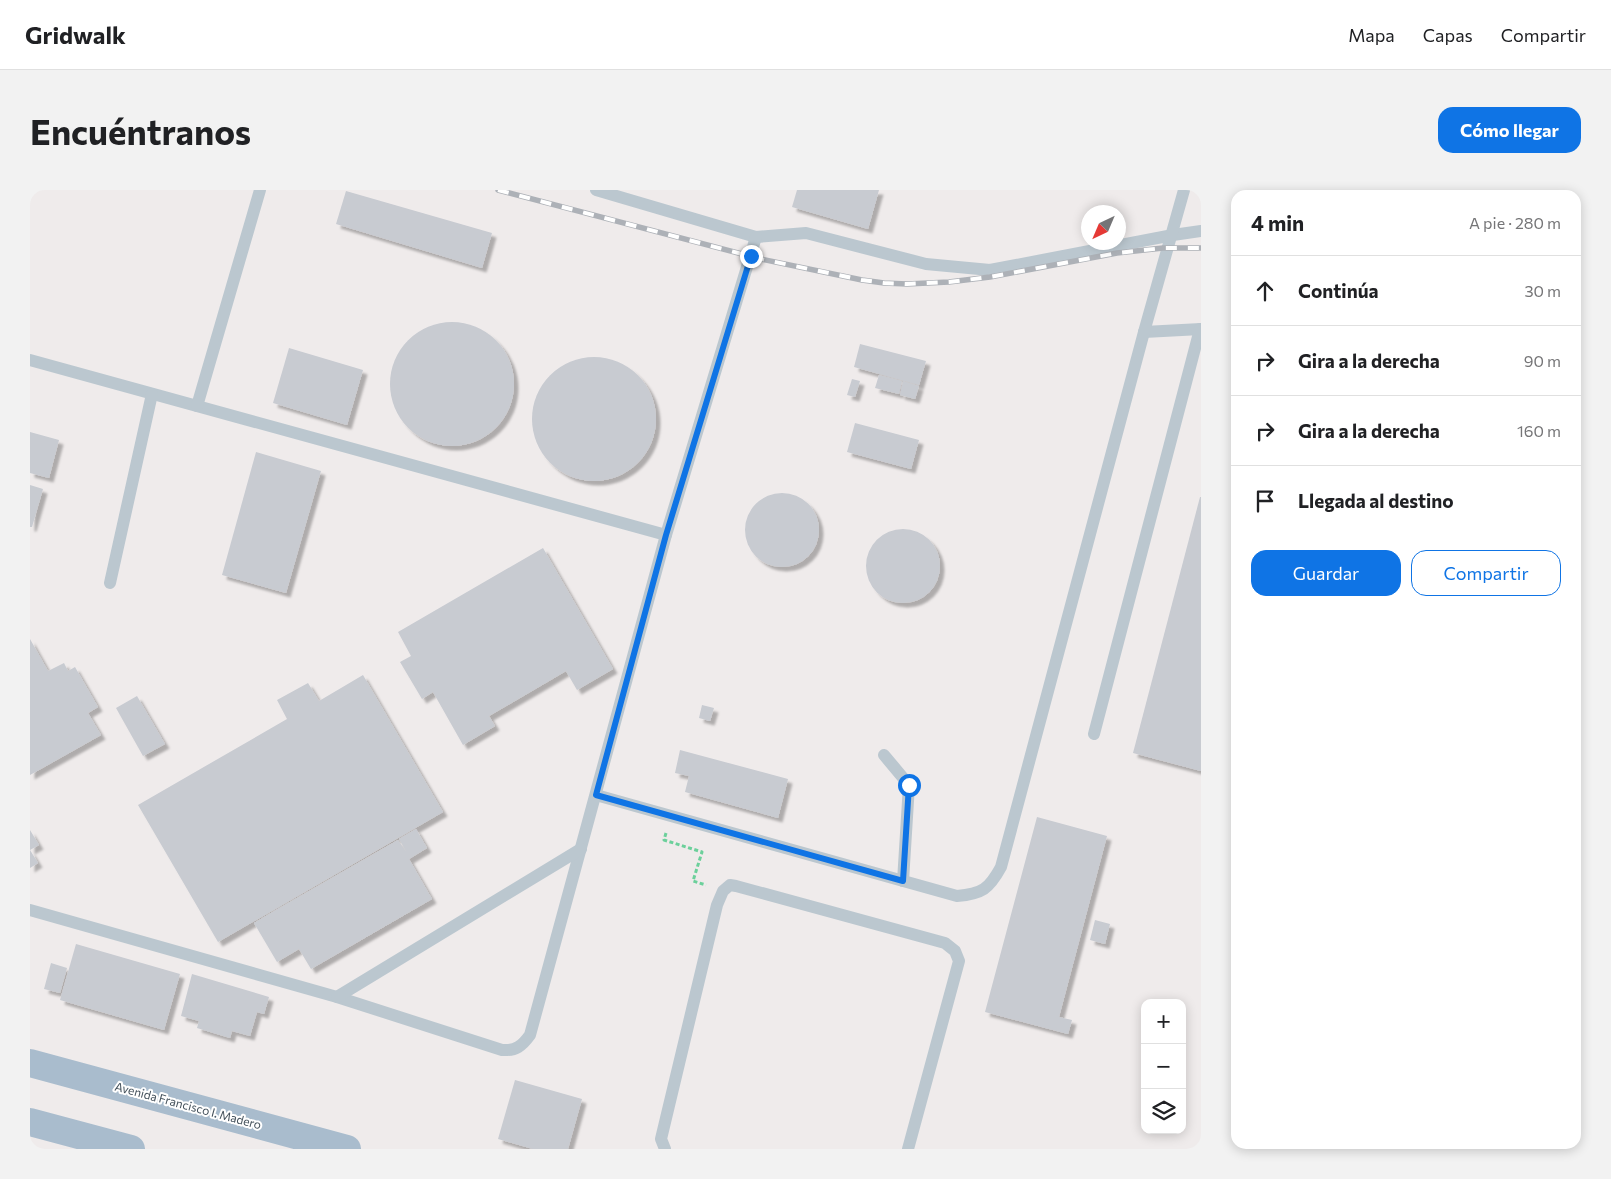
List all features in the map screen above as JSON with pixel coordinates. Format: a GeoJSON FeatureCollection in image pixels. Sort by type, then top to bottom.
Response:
{"type":"FeatureCollection","features":[{"type":"Feature","properties":{"kind":"main road","name":"Avenida Francisco I. Madero"},"geometry":{"type":"LineString","coordinates":[[30,1063],[347,1149]]}},
{"type":"Feature","properties":{"kind":"main road"},"geometry":{"type":"LineString","coordinates":[[30,1122],[131,1149]]}},
{"type":"Feature","properties":{"kind":"lane"},"geometry":{"type":"LineString","coordinates":[[196,406],[260,190]]}},
{"type":"Feature","properties":{"kind":"lane"},"geometry":{"type":"LineString","coordinates":[[596,190],[756,237],[806,233],[926,264],[990,270],[1201,231]]}},
{"type":"Feature","properties":{"kind":"lane"},"geometry":{"type":"LineString","coordinates":[[596,795],[957,896],[972,895],[985,889],[993,881],[1001,866],[1144,332],[1173,235],[1184,190]]}},
{"type":"Feature","properties":{"kind":"lane"},"geometry":{"type":"LineString","coordinates":[[30,910],[337,997],[502,1050],[513,1051],[522,1046],[530,1036],[666,535],[756,237]]}},
{"type":"Feature","properties":{"kind":"lane"},"geometry":{"type":"LineString","coordinates":[[1094,734],[1201,329],[1144,332]]}},
{"type":"Feature","properties":{"kind":"lane"},"geometry":{"type":"LineString","coordinates":[[30,360],[666,535]]}},
{"type":"Feature","properties":{"kind":"lane"},"geometry":{"type":"LineString","coordinates":[[110,583],[152,394]]}},
{"type":"Feature","properties":{"kind":"lane"},"geometry":{"type":"LineString","coordinates":[[884,755],[909,785],[903,881]]}},
{"type":"Feature","properties":{"kind":"lane"},"geometry":{"type":"LineString","coordinates":[[337,997],[581,849]]}},
{"type":"Feature","properties":{"kind":"lane"},"geometry":{"type":"LineString","coordinates":[[665,1149],[661,1139],[716,905],[723,891],[730,885],[945,943],[955,951],[959,961],[908,1149]]}},
{"type":"Feature","properties":{"kind":"path"},"geometry":{"type":"LineString","coordinates":[[671,816],[664,840],[702,852],[693,881],[723,891]]}},
{"type":"Feature","properties":{"kind":"building"},"geometry":{"type":"Polygon","coordinates":[[[797,190],[879,190],[868,229],[792,207],[797,190]]]}},
{"type":"Feature","properties":{"kind":"building"},"geometry":{"type":"Polygon","coordinates":[[[346,191],[492,233],[482,268],[336,224],[346,191]]]}},
{"type":"Feature","properties":{"kind":"building"},"geometry":{"type":"Polygon","coordinates":[[[452,322],[476,327],[496,340],[509,360],[514,384],[509,408],[496,428],[476,441],[452,446],[428,441],[408,428],[395,408],[390,384],[395,360],[408,340],[428,327],[452,322]]]}},
{"type":"Feature","properties":{"kind":"building"},"geometry":{"type":"Polygon","coordinates":[[[860,344],[926,361],[919,385],[854,367],[860,344]]]}},
{"type":"Feature","properties":{"kind":"building"},"geometry":{"type":"Polygon","coordinates":[[[289,348],[363,370],[347,425],[273,403],[289,348]]]}},
{"type":"Feature","properties":{"kind":"building"},"geometry":{"type":"Polygon","coordinates":[[[594,357],[618,362],[638,375],[651,395],[656,419],[651,443],[638,463],[618,476],[594,481],[570,476],[550,463],[537,443],[532,419],[537,395],[550,375],[570,362],[594,357]]]}},
{"type":"Feature","properties":{"kind":"building"},"geometry":{"type":"Polygon","coordinates":[[[879,375],[902,381],[899,394],[875,388],[879,375]]]}},
{"type":"Feature","properties":{"kind":"building"},"geometry":{"type":"Polygon","coordinates":[[[852,379],[860,381],[855,397],[847,395],[852,379]]]}},
{"type":"Feature","properties":{"kind":"building"},"geometry":{"type":"Polygon","coordinates":[[[903,381],[919,386],[915,399],[900,395],[903,381]]]}},
{"type":"Feature","properties":{"kind":"building"},"geometry":{"type":"Polygon","coordinates":[[[855,423],[919,440],[911,469],[847,452],[855,423]]]}},
{"type":"Feature","properties":{"kind":"building"},"geometry":{"type":"Polygon","coordinates":[[[30,432],[59,440],[49,478],[30,473],[30,432]]]}},
{"type":"Feature","properties":{"kind":"building"},"geometry":{"type":"Polygon","coordinates":[[[256,452],[321,471],[286,593],[222,575],[256,452]]]}},
{"type":"Feature","properties":{"kind":"building"},"geometry":{"type":"Polygon","coordinates":[[[30,485],[43,489],[32,527],[30,527],[30,485]]]}},
{"type":"Feature","properties":{"kind":"building"},"geometry":{"type":"Polygon","coordinates":[[[775,493],[789,493],[803,499],[813,509],[819,523],[819,537],[813,551],[803,561],[789,567],[775,567],[761,561],[751,551],[745,537],[745,523],[751,509],[761,499],[775,493]]]}},
{"type":"Feature","properties":{"kind":"building"},"geometry":{"type":"Polygon","coordinates":[[[1201,497],[1201,771],[1133,753],[1201,497]]]}},
{"type":"Feature","properties":{"kind":"building"},"geometry":{"type":"Polygon","coordinates":[[[896,529],[910,529],[924,535],[934,545],[940,559],[940,573],[934,587],[924,597],[910,603],[896,603],[882,597],[872,587],[866,573],[866,559],[872,545],[882,535],[896,529]]]}},
{"type":"Feature","properties":{"kind":"building"},"geometry":{"type":"Polygon","coordinates":[[[543,548],[613,669],[577,690],[566,671],[489,716],[495,726],[463,745],[433,692],[422,699],[400,662],[411,656],[398,632],[543,548]]]}},
{"type":"Feature","properties":{"kind":"building"},"geometry":{"type":"Polygon","coordinates":[[[30,639],[48,671],[64,663],[68,671],[75,667],[98,707],[88,713],[101,735],[30,775],[30,639]]]}},
{"type":"Feature","properties":{"kind":"building"},"geometry":{"type":"Polygon","coordinates":[[[363,675],[443,812],[218,942],[138,805],[287,719],[277,700],[308,683],[319,701],[363,675]]]}},
{"type":"Feature","properties":{"kind":"building"},"geometry":{"type":"Polygon","coordinates":[[[137,696],[165,744],[143,756],[116,708],[137,696]]]}},
{"type":"Feature","properties":{"kind":"building"},"geometry":{"type":"Polygon","coordinates":[[[702,705],[714,708],[710,721],[699,718],[702,705]]]}},
{"type":"Feature","properties":{"kind":"building"},"geometry":{"type":"Polygon","coordinates":[[[680,750],[788,779],[778,818],[685,792],[689,776],[675,773],[680,750]]]}},
{"type":"Feature","properties":{"kind":"building"},"geometry":{"type":"Polygon","coordinates":[[[1037,817],[1107,836],[1059,1017],[1072,1020],[1068,1034],[985,1012],[1037,817]]]}},
{"type":"Feature","properties":{"kind":"building"},"geometry":{"type":"Polygon","coordinates":[[[416,829],[427,848],[409,859],[432,899],[311,969],[299,949],[277,962],[254,923],[398,840],[407,853],[399,839],[416,829]]]}},
{"type":"Feature","properties":{"kind":"building"},"geometry":{"type":"Polygon","coordinates":[[[30,830],[39,845],[30,850],[30,830]]]}},
{"type":"Feature","properties":{"kind":"building"},"geometry":{"type":"Polygon","coordinates":[[[30,850],[38,863],[30,868],[30,850]]]}},
{"type":"Feature","properties":{"kind":"building"},"geometry":{"type":"Polygon","coordinates":[[[1095,920],[1110,924],[1105,944],[1090,940],[1095,920]]]}},
{"type":"Feature","properties":{"kind":"building"},"geometry":{"type":"Polygon","coordinates":[[[76,944],[180,974],[164,1030],[60,1000],[76,944]]]}},
{"type":"Feature","properties":{"kind":"building"},"geometry":{"type":"Polygon","coordinates":[[[51,963],[67,968],[60,993],[44,989],[51,963]]]}},
{"type":"Feature","properties":{"kind":"building"},"geometry":{"type":"Polygon","coordinates":[[[192,974],[269,997],[264,1014],[257,1012],[250,1036],[232,1031],[230,1038],[197,1028],[199,1021],[181,1016],[192,974]]]}},
{"type":"Feature","properties":{"kind":"building"},"geometry":{"type":"Polygon","coordinates":[[[515,1080],[582,1099],[568,1149],[533,1149],[498,1139],[515,1080]]]}},
{"type":"Feature","properties":{"kind":"railway"},"geometry":{"type":"LineString","coordinates":[[498,190],[761,259],[884,283],[949,282],[990,277],[1117,253],[1163,248],[1201,248]]}},
{"type":"Feature","properties":{"kind":"route"},"geometry":{"type":"LineString","coordinates":[[751,256],[666,535],[596,795],[903,881],[909,785]]}}]}
